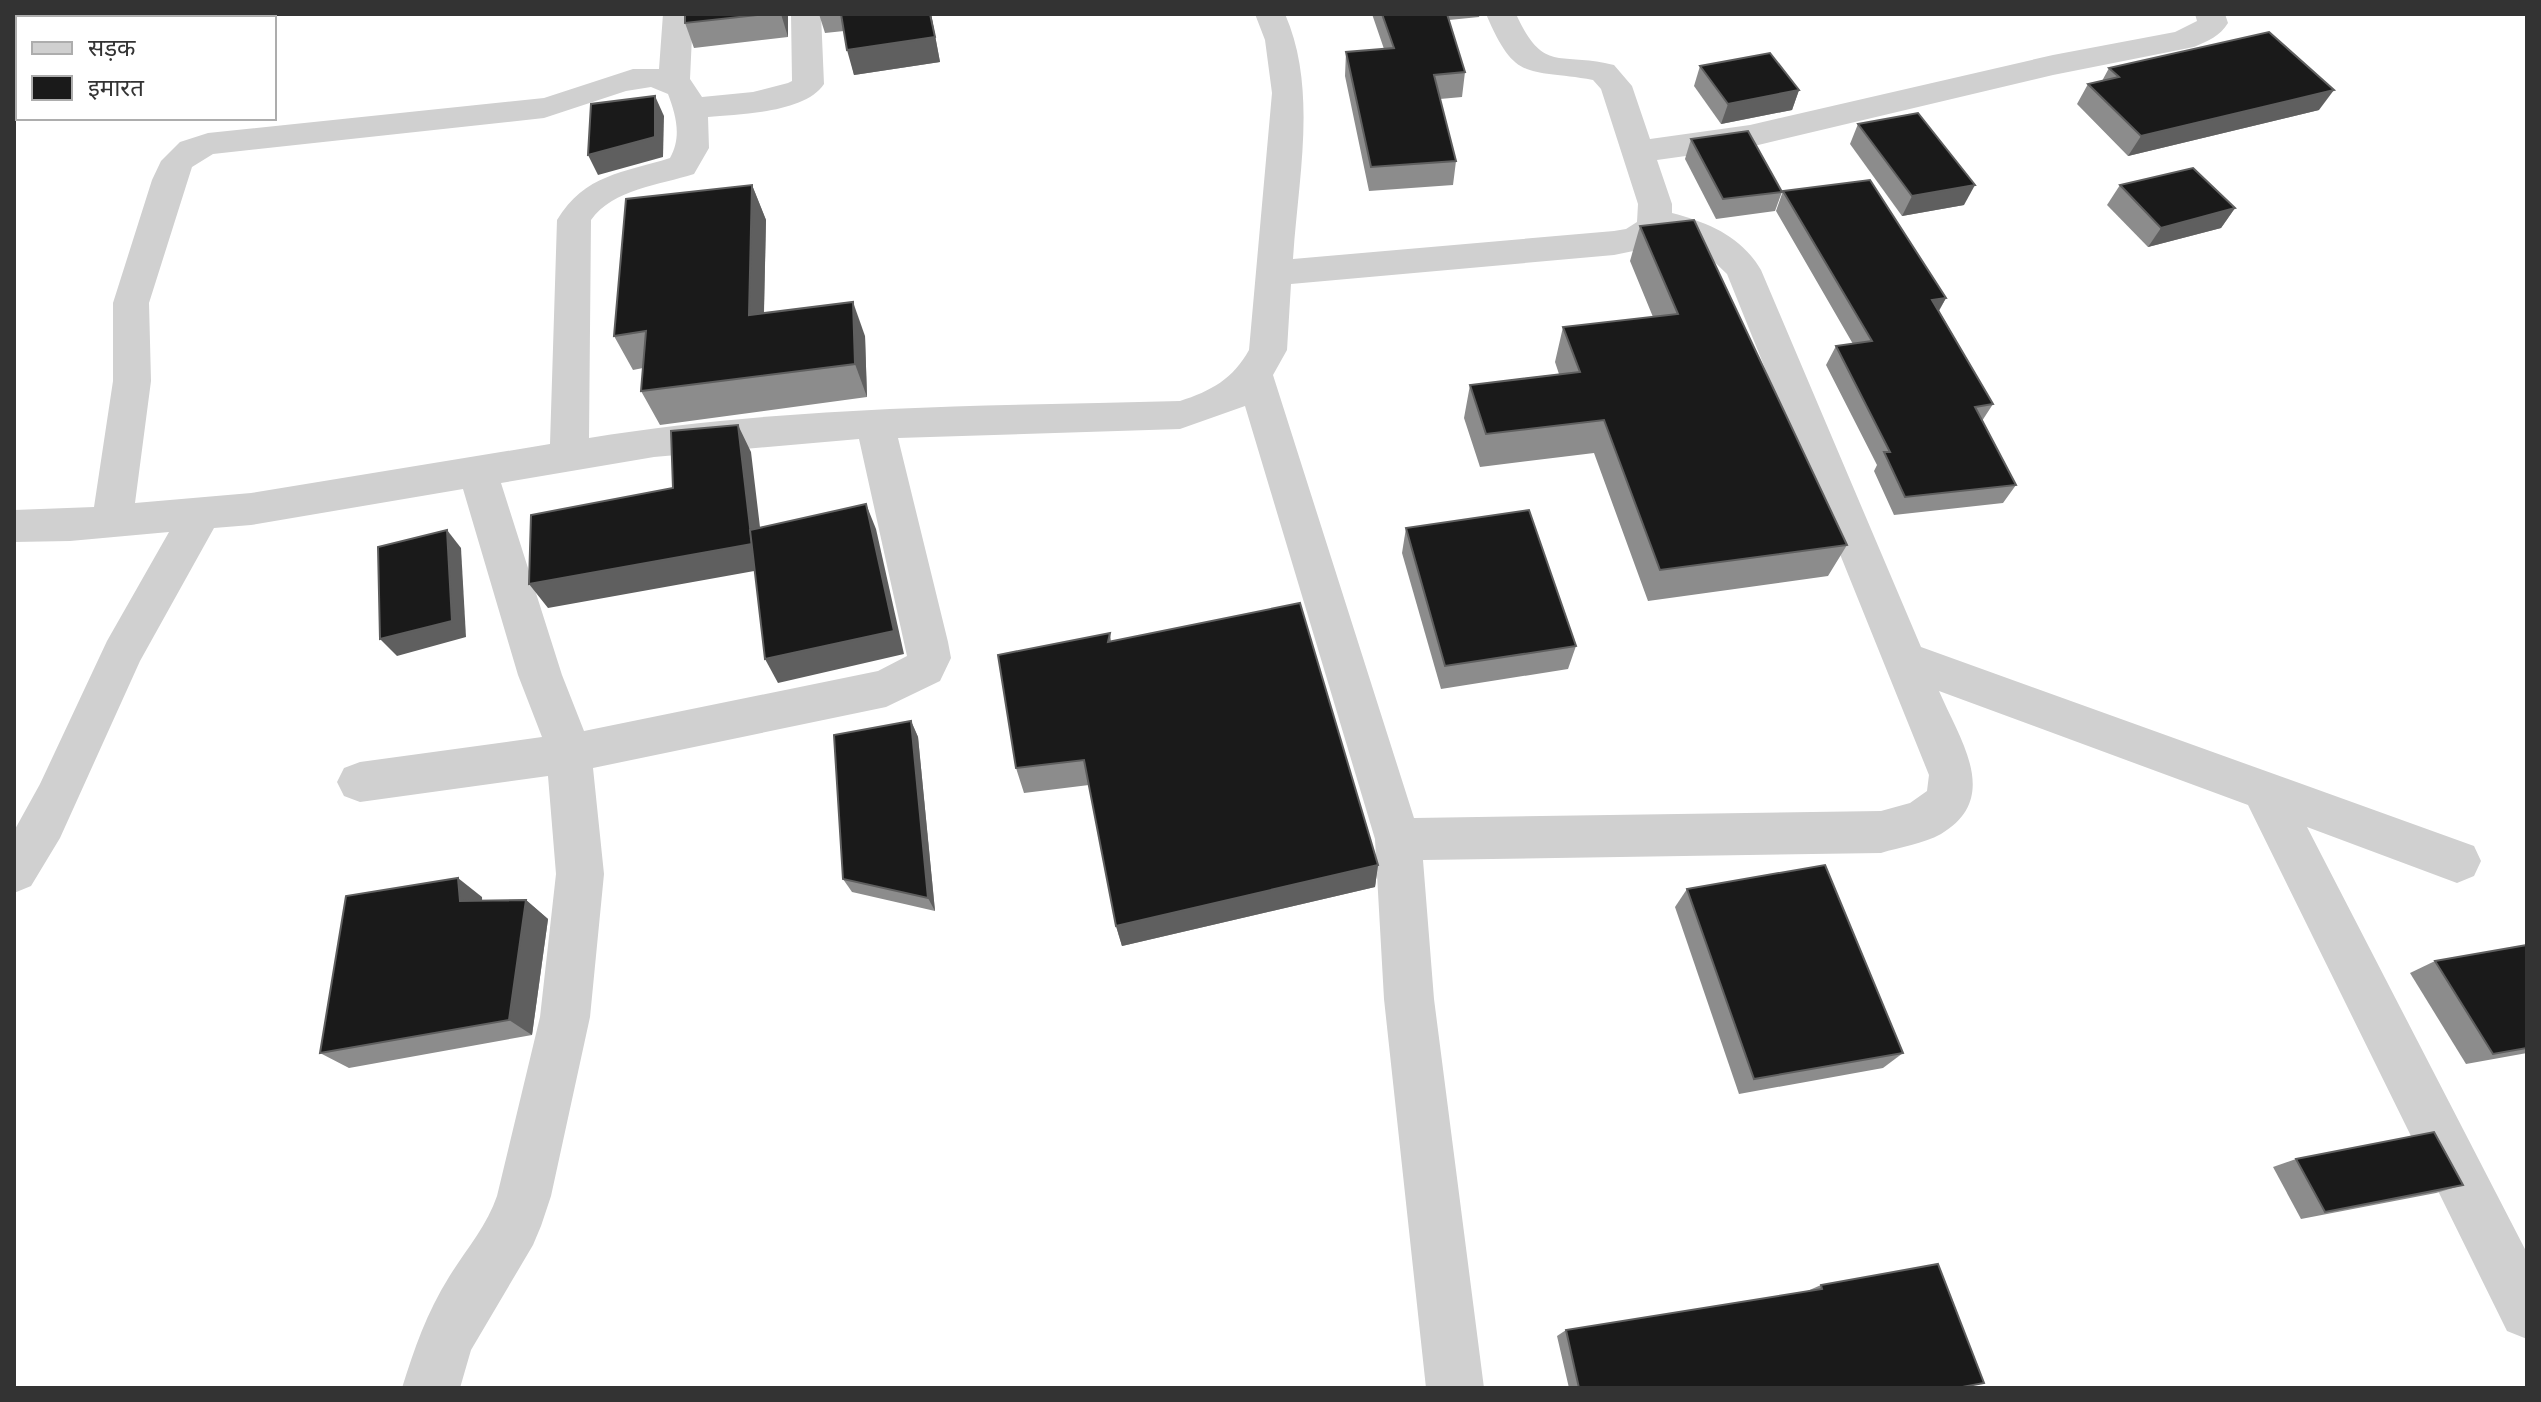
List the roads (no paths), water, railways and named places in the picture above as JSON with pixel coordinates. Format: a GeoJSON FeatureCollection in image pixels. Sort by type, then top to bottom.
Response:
{"type":"FeatureCollection","features":[{"type":"Feature","properties":{"kind":"street"},"geometry":{"type":"LineString","coordinates":[[569,456],[574,220],[581,206],[594,197],[619,185],[682,166],[689,158],[695,138],[682,95],[678,14]]}},
{"type":"Feature","properties":{"kind":"street"},"geometry":{"type":"LineString","coordinates":[[112,521],[132,381],[131,303],[169,180],[178,161],[185,155],[208,144],[564,105],[649,76],[682,95],[789,96],[805,89],[808,84],[806,14]]}},
{"type":"Feature","properties":{"kind":"street"},"geometry":{"type":"LineString","coordinates":[[14,526],[251,509],[654,442],[819,426],[1180,415],[1228,400],[1255,376],[1268,350],[1288,93],[1281,40],[1270,14]]}},
{"type":"Feature","properties":{"kind":"street"},"geometry":{"type":"LineString","coordinates":[[1274,273],[1614,243],[1636,239],[1654,227],[1655,204],[1616,86],[1610,78],[1590,68],[1536,65],[1522,56],[1512,42],[1501,14]]}},
{"type":"Feature","properties":{"kind":"street"},"geometry":{"type":"LineString","coordinates":[[1638,152],[1750,136],[2053,65],[2183,40],[2201,33],[2213,23],[2210,14]]}},
{"type":"Feature","properties":{"kind":"street"},"geometry":{"type":"LineString","coordinates":[[1398,839],[1881,832],[1923,820],[1948,802],[1952,775],[1743,270],[1725,248],[1709,238],[1692,229],[1655,220]]}},
{"type":"Feature","properties":{"kind":"street"},"geometry":{"type":"LineString","coordinates":[[1255,376],[1398,839],[1409,999],[1455,1388]]}},
{"type":"Feature","properties":{"kind":"street"},"geometry":{"type":"LineString","coordinates":[[360,782],[570,753],[886,688],[925,668],[929,658],[927,642],[875,425]]}},
{"type":"Feature","properties":{"kind":"street"},"geometry":{"type":"LineString","coordinates":[[431,1388],[445,1341],[467,1299],[514,1226],[555,1068],[571,972],[580,874],[570,753],[540,675],[477,471]]}},
{"type":"Feature","properties":{"kind":"street"},"geometry":{"type":"LineString","coordinates":[[21,851],[61,794],[112,675],[201,514]]}},
{"type":"Feature","properties":{"kind":"street"},"geometry":{"type":"LineString","coordinates":[[1905,660],[2457,861]]}},
{"type":"Feature","properties":{"kind":"street"},"geometry":{"type":"LineString","coordinates":[[2265,792],[2527,1311]]}}]}
